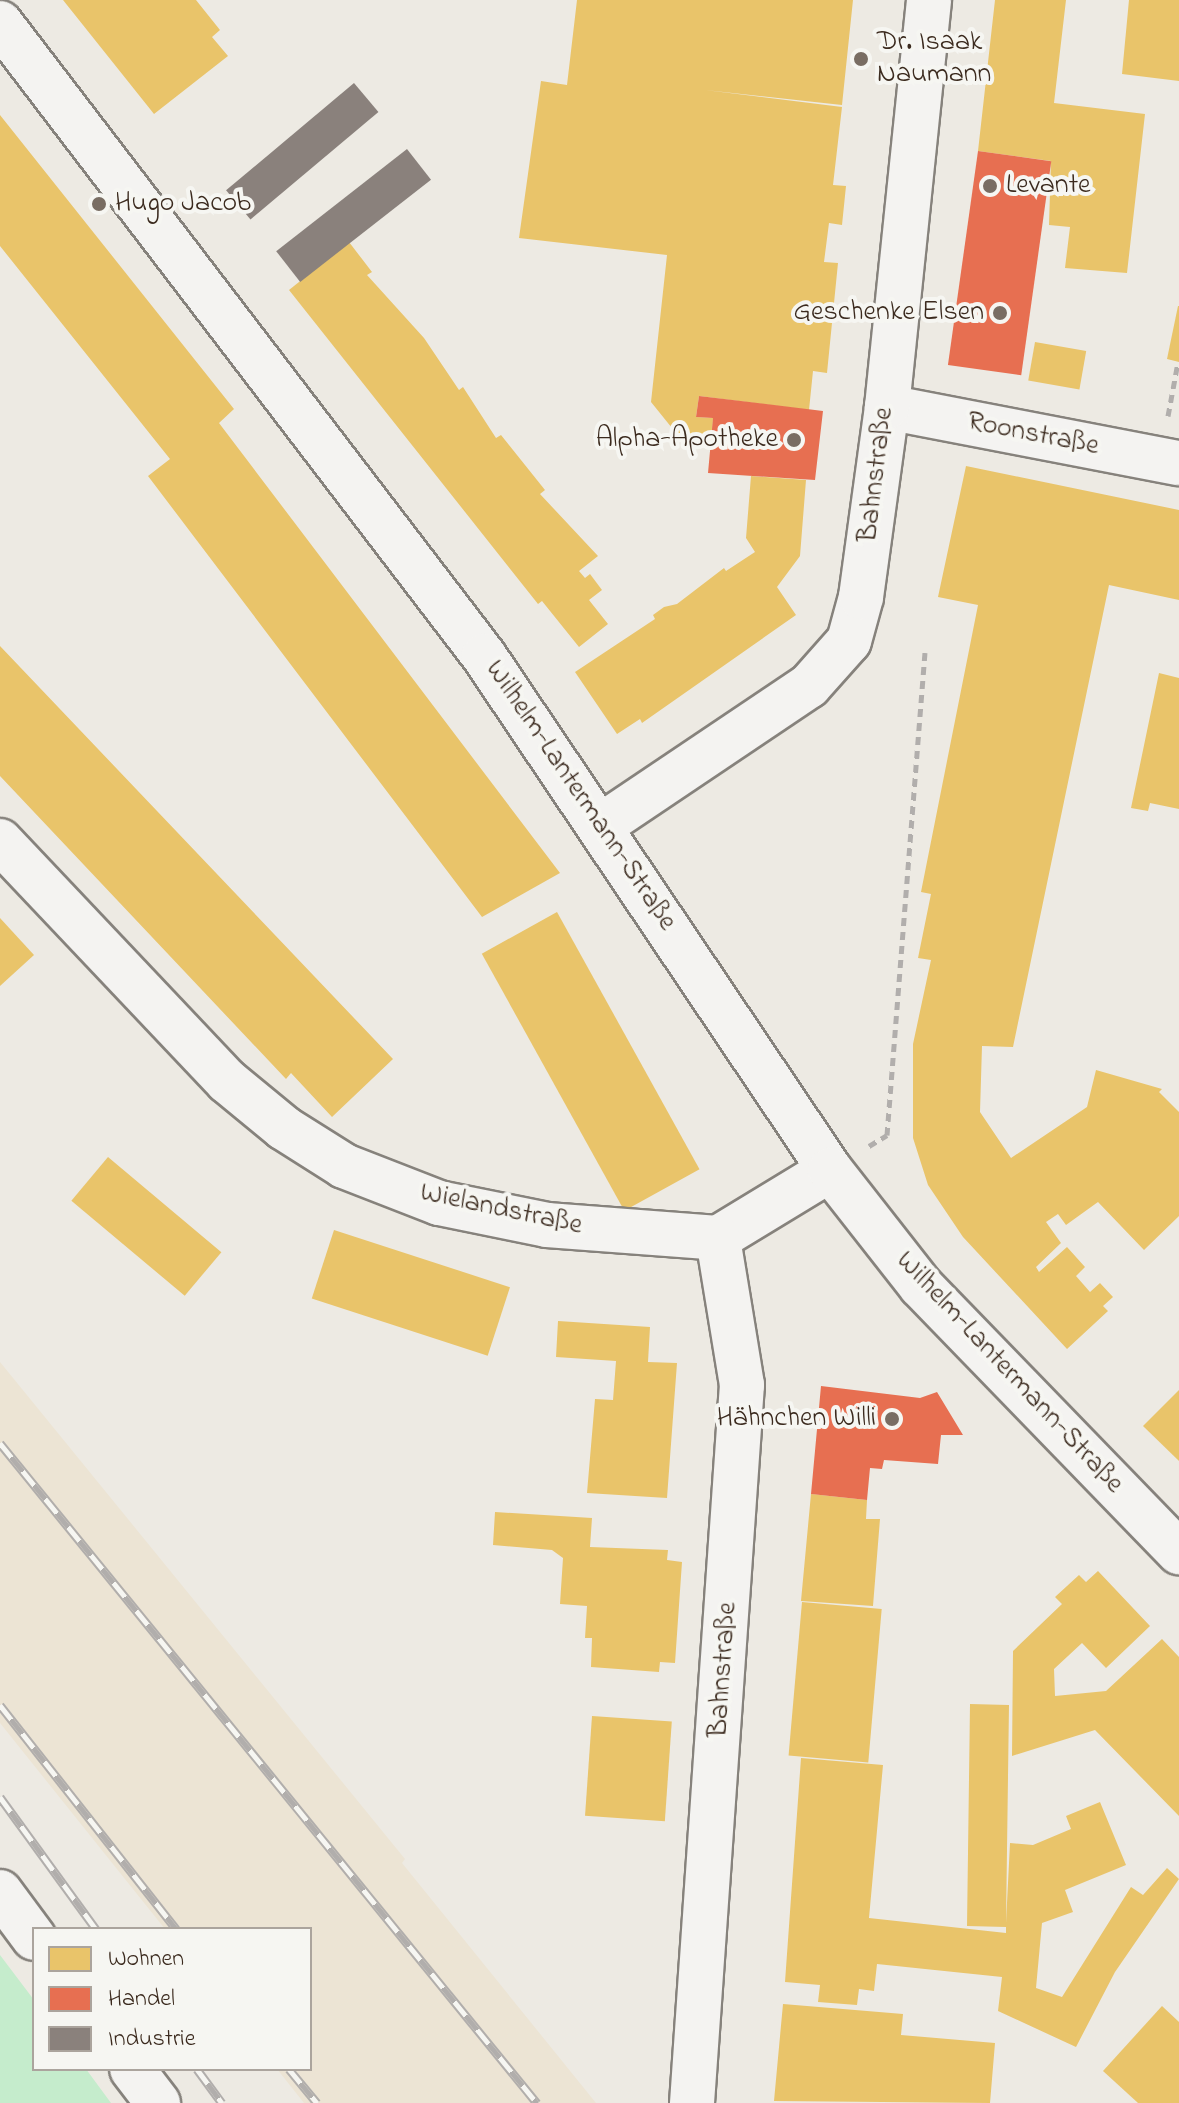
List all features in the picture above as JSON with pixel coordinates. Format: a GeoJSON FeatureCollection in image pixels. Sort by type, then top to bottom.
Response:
{"type":"FeatureCollection","features":[{"type":"Feature","properties":{"kind":"street","name":"Bahnstraße"},"geometry":{"type":"LineString","coordinates":[[602,825],[809,686],[849,641],[861,597],[887,407],[929,0]]}},
{"type":"Feature","properties":{"kind":"street","name":"Wilhelm-Lantermann-Straße"},"geometry":{"type":"LineString","coordinates":[[0,23],[484,656],[602,825],[830,1170],[921,1286],[1179,1552]]}},
{"type":"Feature","properties":{"kind":"street","name":"Roonstraße"},"geometry":{"type":"LineString","coordinates":[[887,407],[1170,462]]}},
{"type":"Feature","properties":{"kind":"street","name":"Wielandstraße"},"geometry":{"type":"LineString","coordinates":[[0,841],[227,1081],[284,1128],[344,1166],[439,1203],[547,1225],[718,1238]]}},
{"type":"Feature","properties":{"kind":"street"},"geometry":{"type":"LineString","coordinates":[[718,1238],[830,1170]]}},
{"type":"Feature","properties":{"kind":"street","name":"Bahnstraße"},"geometry":{"type":"LineString","coordinates":[[692,2103],[742,1385],[718,1238]]}},
{"type":"Feature","properties":{"kind":"street"},"geometry":{"type":"LineString","coordinates":[[0,1892],[32,1935]]}},
{"type":"Feature","properties":{"kind":"street"},"geometry":{"type":"LineString","coordinates":[[134,2071],[158,2103]]}},
{"type":"Feature","properties":{"kind":"path"},"geometry":{"type":"LineString","coordinates":[[1170,462],[1178,362]]}},
{"type":"Feature","properties":{"kind":"path"},"geometry":{"type":"LineString","coordinates":[[830,1170],[887,1135],[925,652]]}},
{"type":"Feature","properties":{"kind":"shaded area"},"geometry":{"type":"Polygon","coordinates":[[[0,1362],[405,1859],[402,1863],[596,2103],[304,2103],[279,2071],[312,2071],[312,1927],[163,1927],[0,1723],[0,1362]]]}},
{"type":"Feature","properties":{"kind":"green space"},"geometry":{"type":"Polygon","coordinates":[[[0,1955],[32,1997],[32,2071],[87,2071],[111,2103],[0,2103],[0,1955]]]}},
{"type":"Feature","properties":{"kind":"building: Wohnen"},"geometry":{"type":"Polygon","coordinates":[[[63,0],[196,0],[220,30],[212,37],[228,56],[154,114],[63,0]]]}},
{"type":"Feature","properties":{"kind":"building: Wohnen"},"geometry":{"type":"Polygon","coordinates":[[[577,0],[853,0],[842,105],[705,90],[842,107],[833,185],[846,186],[842,225],[829,223],[824,262],[838,263],[827,373],[813,371],[809,410],[699,396],[696,417],[713,418],[712,437],[676,433],[651,402],[667,255],[519,238],[541,81],[567,85],[577,0]]]}},
{"type":"Feature","properties":{"kind":"building: Wohnen"},"geometry":{"type":"Polygon","coordinates":[[[995,0],[1066,0],[1054,103],[1145,114],[1127,273],[1065,268],[1070,227],[1049,225],[1051,161],[978,151],[995,0]]]}},
{"type":"Feature","properties":{"kind":"building: Wohnen"},"geometry":{"type":"Polygon","coordinates":[[[1129,0],[1179,0],[1179,81],[1122,74],[1129,0]]]}},
{"type":"Feature","properties":{"kind":"building: Wohnen"},"geometry":{"type":"Polygon","coordinates":[[[0,115],[234,409],[219,423],[560,873],[482,917],[148,476],[170,459],[0,246],[0,115]]]}},
{"type":"Feature","properties":{"kind":"building: Wohnen"},"geometry":{"type":"Polygon","coordinates":[[[349,242],[372,272],[367,275],[424,338],[459,390],[463,387],[496,438],[501,435],[545,490],[540,494],[598,556],[579,571],[585,578],[590,574],[602,590],[589,600],[608,624],[579,647],[542,601],[538,604],[289,290],[349,242]]]}},
{"type":"Feature","properties":{"kind":"building: Wohnen"},"geometry":{"type":"Polygon","coordinates":[[[1179,306],[1179,362],[1167,359],[1179,306]]]}},
{"type":"Feature","properties":{"kind":"building: Wohnen"},"geometry":{"type":"Polygon","coordinates":[[[1035,342],[1086,351],[1079,389],[1028,380],[1035,342]]]}},
{"type":"Feature","properties":{"kind":"building: Wohnen"},"geometry":{"type":"Polygon","coordinates":[[[966,466],[1179,510],[1179,600],[1109,585],[1013,1047],[982,1046],[980,1112],[1011,1158],[1087,1107],[1096,1070],[1162,1089],[1159,1092],[1179,1112],[1179,1216],[1144,1250],[1098,1202],[1066,1225],[1058,1214],[1046,1222],[1061,1243],[1036,1267],[1039,1272],[1067,1247],[1085,1267],[1076,1276],[1090,1292],[1100,1283],[1113,1297],[1103,1306],[1108,1311],[1067,1349],[963,1237],[928,1185],[913,1138],[913,1044],[931,960],[918,958],[931,894],[921,892],[978,605],[938,597],[966,466]]]}},
{"type":"Feature","properties":{"kind":"building: Wohnen"},"geometry":{"type":"Polygon","coordinates":[[[751,476],[806,480],[800,556],[777,587],[796,615],[642,723],[640,719],[617,734],[575,672],[655,619],[653,615],[664,607],[677,604],[724,568],[726,571],[755,552],[746,538],[751,476]]]}},
{"type":"Feature","properties":{"kind":"building: Wohnen"},"geometry":{"type":"Polygon","coordinates":[[[0,646],[393,1059],[332,1117],[291,1073],[286,1079],[0,776],[0,646]]]}},
{"type":"Feature","properties":{"kind":"building: Wohnen"},"geometry":{"type":"Polygon","coordinates":[[[1159,673],[1179,678],[1179,809],[1150,803],[1148,811],[1131,808],[1159,673]]]}},
{"type":"Feature","properties":{"kind":"building: Wohnen"},"geometry":{"type":"Polygon","coordinates":[[[557,912],[700,1169],[624,1211],[482,954],[557,912]]]}},
{"type":"Feature","properties":{"kind":"building: Wohnen"},"geometry":{"type":"Polygon","coordinates":[[[0,918],[34,955],[0,986],[0,918]]]}},
{"type":"Feature","properties":{"kind":"building: Wohnen"},"geometry":{"type":"Polygon","coordinates":[[[108,1157],[221,1252],[185,1296],[71,1201],[108,1157]]]}},
{"type":"Feature","properties":{"kind":"building: Wohnen"},"geometry":{"type":"Polygon","coordinates":[[[334,1230],[510,1287],[488,1356],[312,1298],[334,1230]]]}},
{"type":"Feature","properties":{"kind":"building: Wohnen"},"geometry":{"type":"Polygon","coordinates":[[[558,1321],[650,1327],[648,1362],[677,1363],[667,1498],[587,1493],[595,1399],[613,1400],[616,1361],[556,1357],[558,1321]]]}},
{"type":"Feature","properties":{"kind":"building: Wohnen"},"geometry":{"type":"Polygon","coordinates":[[[1179,1390],[1179,1461],[1143,1426],[1179,1390]]]}},
{"type":"Feature","properties":{"kind":"building: Wohnen"},"geometry":{"type":"Polygon","coordinates":[[[811,1494],[867,1500],[866,1519],[880,1519],[873,1606],[801,1601],[811,1494]]]}},
{"type":"Feature","properties":{"kind":"building: Wohnen"},"geometry":{"type":"Polygon","coordinates":[[[495,1512],[592,1518],[590,1547],[668,1550],[667,1560],[682,1562],[675,1663],[660,1662],[659,1672],[591,1667],[592,1638],[585,1638],[587,1606],[560,1604],[563,1558],[552,1550],[493,1545],[495,1512]]]}},
{"type":"Feature","properties":{"kind":"building: Wohnen"},"geometry":{"type":"Polygon","coordinates":[[[1098,1571],[1150,1626],[1106,1668],[1082,1643],[1054,1669],[1055,1696],[1106,1691],[1162,1639],[1179,1657],[1179,1816],[1095,1730],[1012,1756],[1013,1651],[1062,1604],[1055,1597],[1079,1575],[1086,1582],[1098,1571]]]}},
{"type":"Feature","properties":{"kind":"building: Wohnen"},"geometry":{"type":"Polygon","coordinates":[[[802,1602],[882,1609],[868,1762],[789,1755],[802,1602]]]}},
{"type":"Feature","properties":{"kind":"building: Wohnen"},"geometry":{"type":"Polygon","coordinates":[[[970,1704],[1009,1705],[1006,1923],[1010,1843],[1033,1845],[1071,1829],[1066,1816],[1100,1802],[1126,1865],[1065,1890],[1073,1912],[1042,1923],[1036,1988],[1062,1997],[1131,1887],[1143,1895],[1167,1868],[1179,1879],[1115,1972],[1076,2047],[998,2011],[1002,1977],[877,1964],[874,1991],[859,1989],[857,2005],[818,2002],[820,1985],[785,1982],[801,1758],[883,1765],[869,1918],[1006,1933],[1006,1927],[967,1926],[970,1704]]]}},
{"type":"Feature","properties":{"kind":"building: Wohnen"},"geometry":{"type":"Polygon","coordinates":[[[592,1716],[672,1722],[665,1821],[585,1816],[592,1716]]]}},
{"type":"Feature","properties":{"kind":"building: Wohnen"},"geometry":{"type":"Polygon","coordinates":[[[783,2004],[903,2014],[901,2035],[995,2043],[990,2103],[774,2101],[783,2004]]]}},
{"type":"Feature","properties":{"kind":"building: Wohnen"},"geometry":{"type":"Polygon","coordinates":[[[1162,2006],[1179,2022],[1179,2103],[1138,2103],[1103,2071],[1162,2006]]]}},
{"type":"Feature","properties":{"kind":"building: Handel"},"geometry":{"type":"Polygon","coordinates":[[[978,151],[1051,161],[1021,375],[948,365],[978,151]]]}},
{"type":"Feature","properties":{"kind":"building: Handel"},"geometry":{"type":"Polygon","coordinates":[[[699,396],[823,411],[815,480],[708,473],[713,418],[696,417],[699,396]]]}},
{"type":"Feature","properties":{"kind":"building: Handel"},"geometry":{"type":"Polygon","coordinates":[[[821,1386],[920,1398],[937,1392],[963,1435],[941,1435],[938,1464],[884,1460],[882,1469],[870,1468],[867,1500],[811,1494],[821,1386]]]}},
{"type":"Feature","properties":{"kind":"building: Industrie"},"geometry":{"type":"Polygon","coordinates":[[[354,83],[378,112],[250,219],[226,190],[354,83]]]}},
{"type":"Feature","properties":{"kind":"building: Industrie"},"geometry":{"type":"Polygon","coordinates":[[[407,149],[431,180],[300,282],[276,251],[407,149]]]}},
{"type":"Feature","properties":{"kind":"railway"},"geometry":{"type":"LineString","coordinates":[[0,1443],[537,2103]]}},
{"type":"Feature","properties":{"kind":"railway"},"geometry":{"type":"LineString","coordinates":[[0,1705],[174,1927]]}},
{"type":"Feature","properties":{"kind":"railway"},"geometry":{"type":"LineString","coordinates":[[0,1797],[95,1927]]}},
{"type":"Feature","properties":{"kind":"railway"},"geometry":{"type":"LineString","coordinates":[[198,2071],[222,2103]]}},
{"type":"Feature","properties":{"kind":"railway"},"geometry":{"type":"LineString","coordinates":[[291,2071],[317,2103]]}},
{"type":"Feature","properties":{"kind":"place","name":"Dr. Isaak Naumann"},"geometry":{"type":"Point","coordinates":[861,59]}},
{"type":"Feature","properties":{"kind":"place","name":"Levante"},"geometry":{"type":"Point","coordinates":[990,186]}},
{"type":"Feature","properties":{"kind":"place","name":"Hugo Jacob"},"geometry":{"type":"Point","coordinates":[99,204]}},
{"type":"Feature","properties":{"kind":"place","name":"Geschenke Elsen"},"geometry":{"type":"Point","coordinates":[1000,313]}},
{"type":"Feature","properties":{"kind":"place","name":"Alpha-Apotheke"},"geometry":{"type":"Point","coordinates":[794,440]}},
{"type":"Feature","properties":{"kind":"place","name":"Hähnchen Willi"},"geometry":{"type":"Point","coordinates":[892,1419]}}]}
